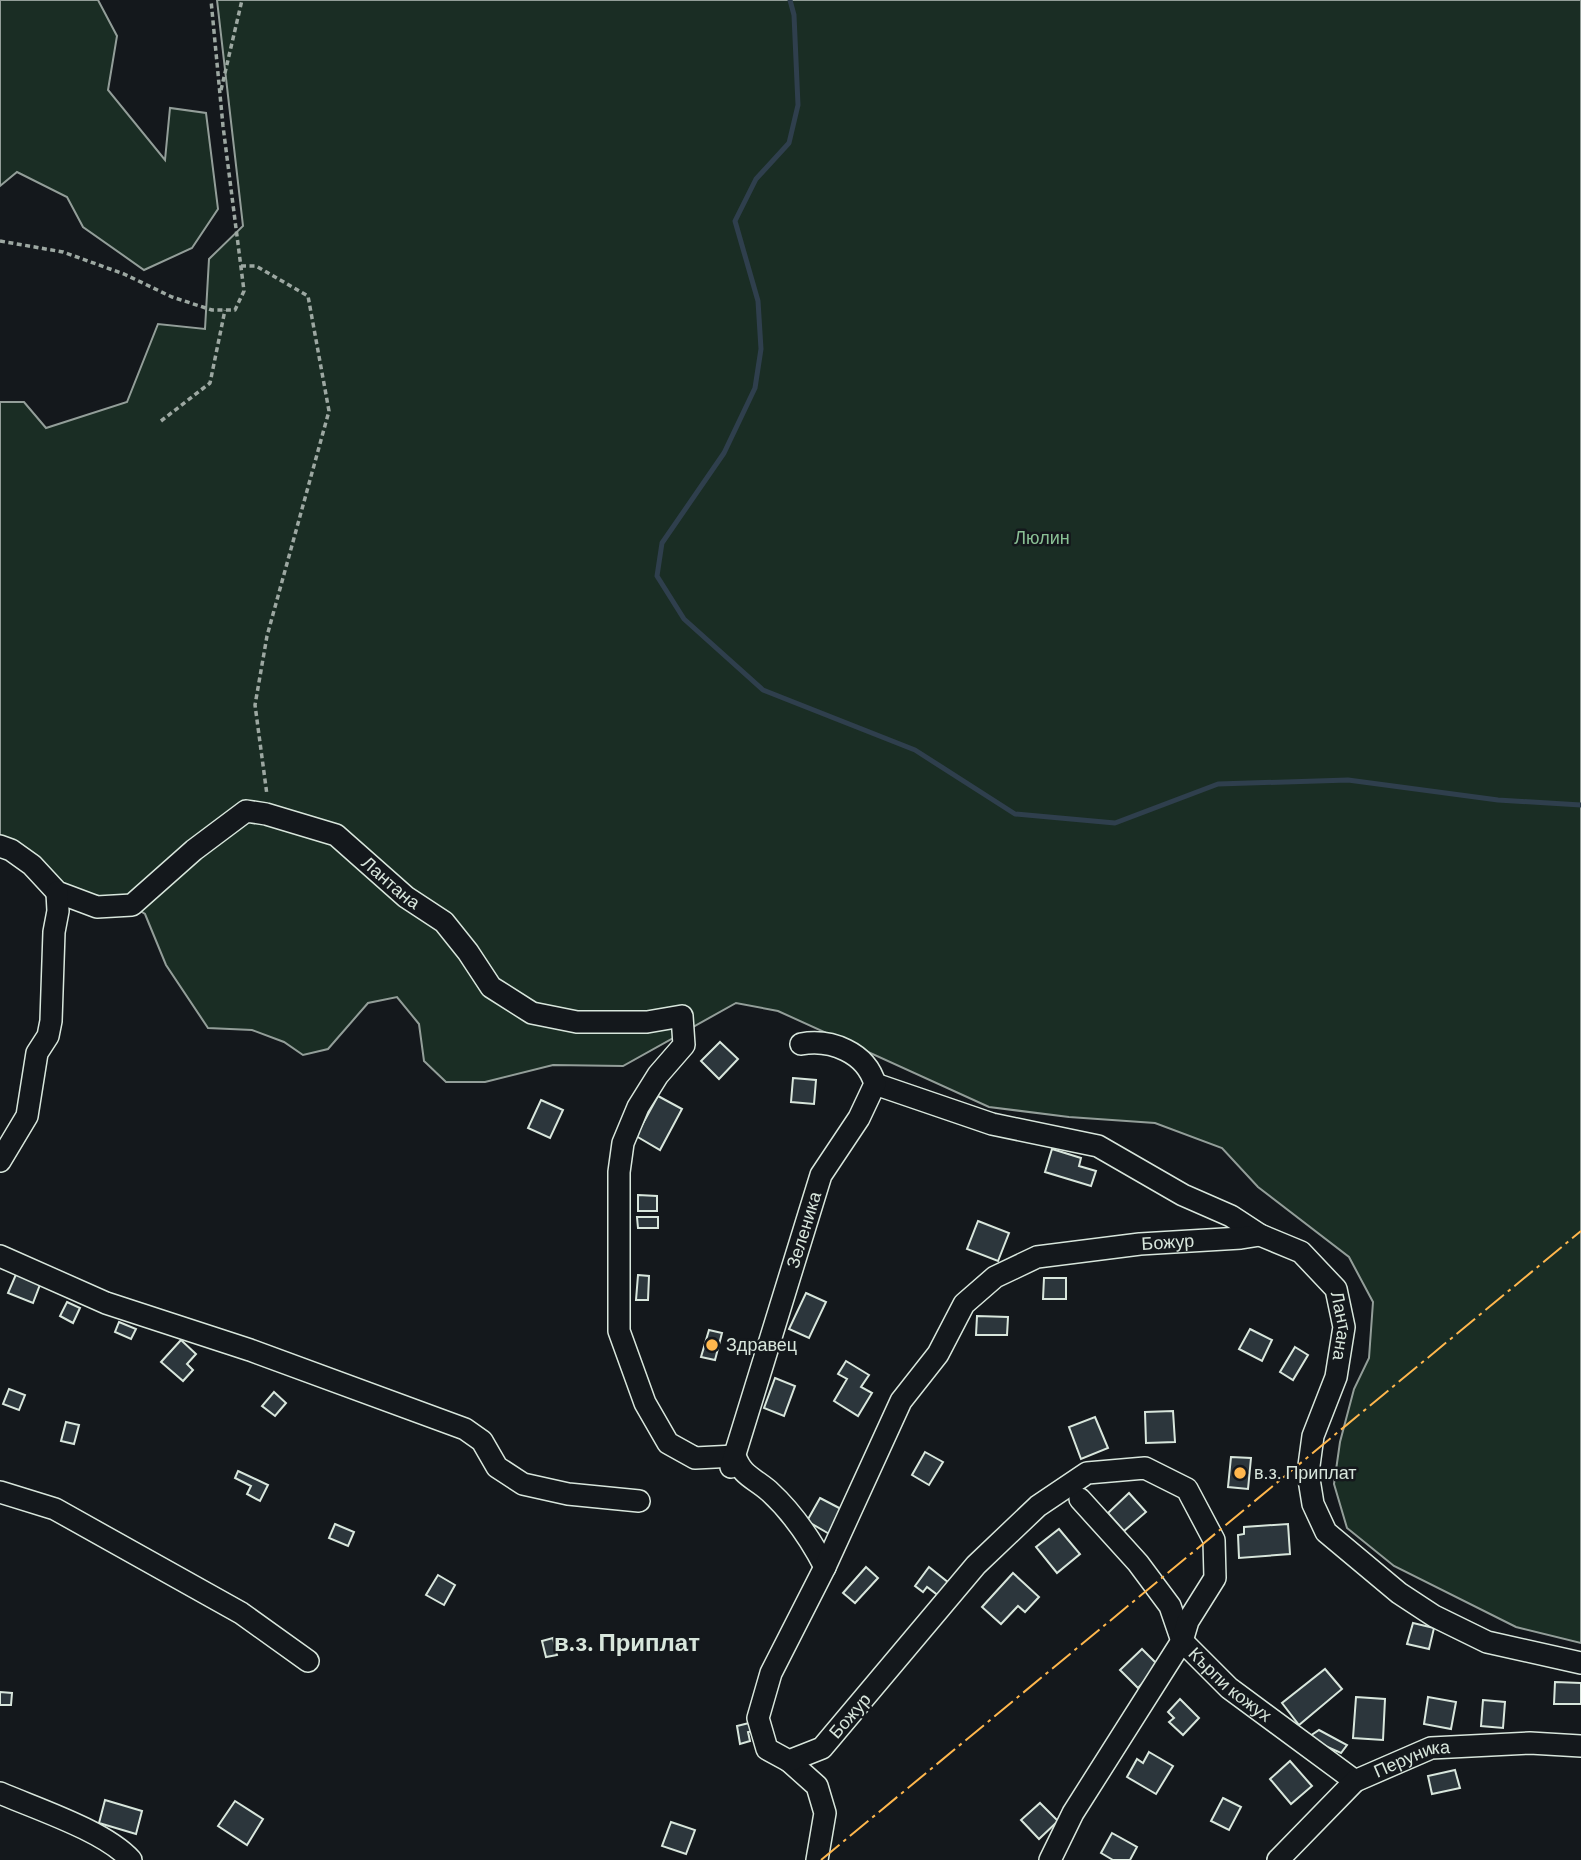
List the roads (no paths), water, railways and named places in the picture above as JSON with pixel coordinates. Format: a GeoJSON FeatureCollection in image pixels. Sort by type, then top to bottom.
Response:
{"type":"FeatureCollection","features":[{"type":"Feature","properties":{"kind":"street"},"geometry":{"type":"LineString","coordinates":[[0,846],[11,850],[32,865],[57,892],[97,907],[132,905],[194,850],[246,811],[269,805]]}},
{"type":"Feature","properties":{"kind":"street","name":"Лантана"},"geometry":{"type":"LineString","coordinates":[[246,811],[266,814],[336,835],[406,897],[444,922],[491,987],[532,1013],[577,1022],[647,1022],[682,1016],[684,1045],[658,1075],[638,1107],[623,1143],[619,1172],[619,1331],[645,1403],[668,1443],[695,1458],[732,1466]]}},
{"type":"Feature","properties":{"kind":"street"},"geometry":{"type":"LineString","coordinates":[[0,1161],[27,1116],[37,1053],[48,1036],[51,1021],[54,932],[58,911],[57,892]]}},
{"type":"Feature","properties":{"kind":"street"},"geometry":{"type":"LineString","coordinates":[[801,1044],[817,1041],[842,1047],[872,1071],[875,1084]]}},
{"type":"Feature","properties":{"kind":"street","name":"Лантана"},"geometry":{"type":"LineString","coordinates":[[875,1084],[992,1124],[1098,1146],[1183,1195],[1231,1216],[1260,1235],[1301,1252],[1336,1289],[1344,1327],[1336,1377],[1313,1436],[1308,1473],[1313,1504],[1326,1532],[1399,1593],[1434,1616],[1487,1642],[1581,1663]]}},
{"type":"Feature","properties":{"kind":"street","name":"Зеленика"},"geometry":{"type":"LineString","coordinates":[[732,1466],[821,1175],[859,1118],[875,1084]]}},
{"type":"Feature","properties":{"kind":"street","name":"Божур"},"geometry":{"type":"LineString","coordinates":[[1050,1860],[1073,1813],[1182,1641],[1188,1621],[1215,1578],[1214,1540],[1187,1489],[1145,1468],[1087,1473],[1038,1506],[976,1564],[822,1748],[789,1761],[767,1749],[758,1718],[771,1673],[825,1567],[901,1401],[938,1354],[964,1304],[995,1277],[1037,1257],[1140,1244],[1260,1235]]}},
{"type":"Feature","properties":{"kind":"street"},"geometry":{"type":"LineString","coordinates":[[0,1256],[106,1303],[250,1350],[466,1429],[482,1441],[497,1467],[523,1484],[568,1494],[639,1501]]}},
{"type":"Feature","properties":{"kind":"street"},"geometry":{"type":"LineString","coordinates":[[732,1466],[768,1491],[802,1526],[825,1567]]}},
{"type":"Feature","properties":{"kind":"street"},"geometry":{"type":"LineString","coordinates":[[0,1492],[55,1508],[241,1613],[308,1661]]}},
{"type":"Feature","properties":{"kind":"street","name":"Кърпи кожух"},"geometry":{"type":"LineString","coordinates":[[1080,1499],[1138,1563],[1170,1606],[1182,1641],[1229,1688],[1355,1782]]}},
{"type":"Feature","properties":{"kind":"street","name":"Перуника"},"geometry":{"type":"LineString","coordinates":[[1278,1860],[1355,1782],[1431,1748],[1530,1743],[1581,1746]]}},
{"type":"Feature","properties":{"kind":"street"},"geometry":{"type":"LineString","coordinates":[[789,1761],[817,1786],[825,1813],[817,1860]]}},
{"type":"Feature","properties":{"kind":"street"},"geometry":{"type":"LineString","coordinates":[[0,1793],[94,1834],[131,1860]]}},
{"type":"Feature","properties":{"kind":"waterway"},"geometry":{"type":"LineString","coordinates":[[790,0],[794,15],[798,105],[789,143],[756,179],[735,221],[758,301],[761,349],[755,388],[724,453],[662,543],[657,576],[684,619],[763,690],[915,750],[1015,814],[1115,823],[1218,784],[1348,780],[1498,800],[1581,805]]}},
{"type":"Feature","properties":{"kind":"place","name":"Здравец"},"geometry":{"type":"Point","coordinates":[712,1345]}},
{"type":"Feature","properties":{"kind":"place","name":"в.з. Приплат"},"geometry":{"type":"Point","coordinates":[1240,1473]}},
{"type":"Feature","properties":{"kind":"district","name":"в.з. Приплат"},"geometry":{"type":"Point","coordinates":[627,1643]}},
{"type":"Feature","properties":{"kind":"park label","name":"Люлин"},"geometry":{"type":"Point","coordinates":[1042,538]}}]}
